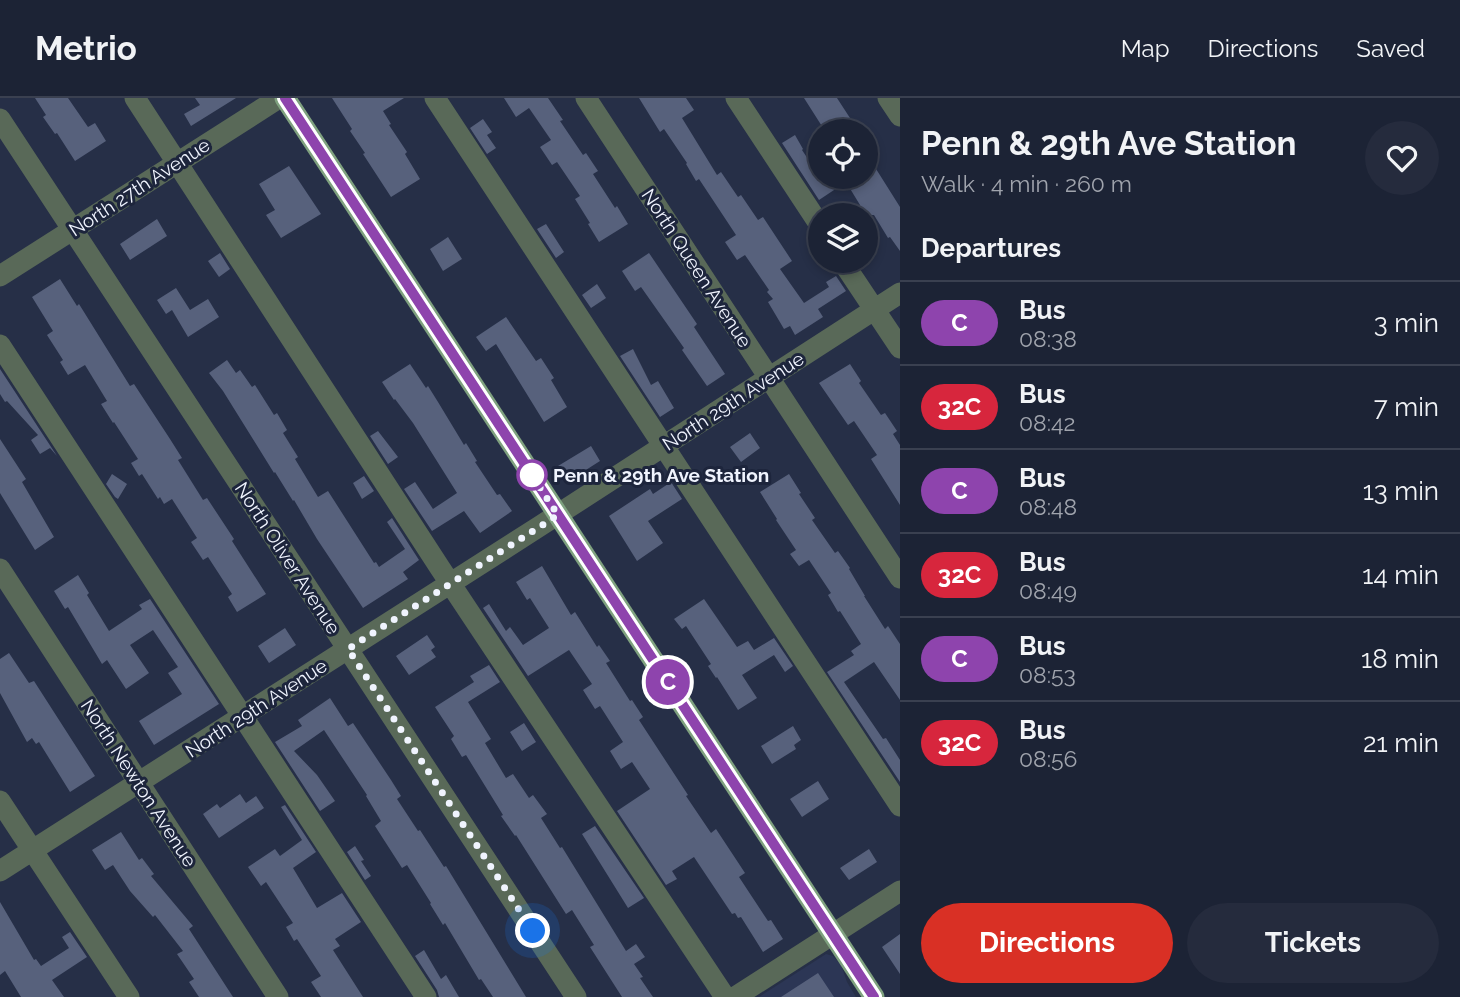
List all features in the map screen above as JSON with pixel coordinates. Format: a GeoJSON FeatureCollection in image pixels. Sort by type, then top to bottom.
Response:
{"type":"FeatureCollection","features":[{"type":"Feature","properties":{"kind":"main road"},"geometry":{"type":"LineString","coordinates":[[285,98],[874,997]]}},
{"type":"Feature","properties":{"kind":"street"},"geometry":{"type":"LineString","coordinates":[[135,98],[724,997]]}},
{"type":"Feature","properties":{"kind":"street","name":"North 27th Avenue"},"geometry":{"type":"LineString","coordinates":[[0,276],[279,98]]}},
{"type":"Feature","properties":{"kind":"street"},"geometry":{"type":"LineString","coordinates":[[435,98],[900,807]]}},
{"type":"Feature","properties":{"kind":"street","name":"North Queen Avenue"},"geometry":{"type":"LineString","coordinates":[[586,98],[900,578]]}},
{"type":"Feature","properties":{"kind":"street"},"geometry":{"type":"LineString","coordinates":[[736,98],[808,208]]}},
{"type":"Feature","properties":{"kind":"street"},"geometry":{"type":"LineString","coordinates":[[888,98],[900,116]]}},
{"type":"Feature","properties":{"kind":"street","name":"North Oliver Avenue"},"geometry":{"type":"LineString","coordinates":[[0,118],[576,997]]}},
{"type":"Feature","properties":{"kind":"street"},"geometry":{"type":"LineString","coordinates":[[850,273],[900,348]]}},
{"type":"Feature","properties":{"kind":"street","name":"North 29th Avenue"},"geometry":{"type":"LineString","coordinates":[[0,871],[451,584],[900,293]]}},
{"type":"Feature","properties":{"kind":"street"},"geometry":{"type":"LineString","coordinates":[[0,345],[426,997]]}},
{"type":"Feature","properties":{"kind":"street","name":"North Newton Avenue"},"geometry":{"type":"LineString","coordinates":[[0,569],[278,997]]}},
{"type":"Feature","properties":{"kind":"street"},"geometry":{"type":"LineString","coordinates":[[0,801],[129,997]]}},
{"type":"Feature","properties":{"kind":"street"},"geometry":{"type":"LineString","coordinates":[[736,997],[900,891]]}},
{"type":"Feature","properties":{"kind":"shaded area"},"geometry":{"type":"Polygon","coordinates":[[[826,954],[833,956],[841,965],[856,997],[759,997],[826,954]]]}},
{"type":"Feature","properties":{"kind":"building"},"geometry":{"type":"Polygon","coordinates":[[[35,98],[68,98],[88,127],[95,123],[106,141],[75,161],[43,117],[46,115],[35,98]]]}},
{"type":"Feature","properties":{"kind":"building"},"geometry":{"type":"Polygon","coordinates":[[[195,98],[236,98],[191,126],[184,114],[200,105],[195,98]]]}},
{"type":"Feature","properties":{"kind":"building"},"geometry":{"type":"Polygon","coordinates":[[[332,98],[404,98],[383,111],[420,179],[391,197],[332,98]]]}},
{"type":"Feature","properties":{"kind":"building"},"geometry":{"type":"Polygon","coordinates":[[[504,98],[548,98],[583,155],[586,153],[598,171],[593,174],[628,224],[599,242],[575,199],[580,196],[557,162],[552,165],[540,147],[551,140],[529,108],[516,117],[504,98]]]}},
{"type":"Feature","properties":{"kind":"building"},"geometry":{"type":"Polygon","coordinates":[[[639,98],[686,98],[694,110],[682,118],[717,175],[721,172],[758,220],[763,217],[792,261],[780,269],[804,303],[829,287],[826,282],[836,276],[846,291],[818,309],[823,317],[795,335],[790,326],[784,329],[768,302],[773,299],[767,292],[769,290],[745,255],[737,260],[725,242],[736,235],[699,179],[696,181],[664,129],[660,132],[639,98]]]}},
{"type":"Feature","properties":{"kind":"building"},"geometry":{"type":"Polygon","coordinates":[[[804,98],[837,98],[850,118],[848,119],[817,119],[804,98]]]}},
{"type":"Feature","properties":{"kind":"building"},"geometry":{"type":"Polygon","coordinates":[[[483,119],[492,132],[487,135],[496,148],[487,154],[470,128],[483,119]]]}},
{"type":"Feature","properties":{"kind":"building"},"geometry":{"type":"Polygon","coordinates":[[[795,135],[808,159],[808,183],[782,143],[795,135]]]}},
{"type":"Feature","properties":{"kind":"building"},"geometry":{"type":"Polygon","coordinates":[[[289,166],[321,214],[281,238],[266,215],[275,210],[259,184],[289,166]]]}},
{"type":"Feature","properties":{"kind":"building"},"geometry":{"type":"Polygon","coordinates":[[[878,172],[900,207],[900,251],[878,222],[878,203],[859,203],[850,189],[878,189],[878,172]]]}},
{"type":"Feature","properties":{"kind":"building"},"geometry":{"type":"Polygon","coordinates":[[[812,189],[836,189],[819,200],[812,189]]]}},
{"type":"Feature","properties":{"kind":"building"},"geometry":{"type":"Polygon","coordinates":[[[157,219],[167,236],[130,260],[120,244],[157,219]]]}},
{"type":"Feature","properties":{"kind":"building"},"geometry":{"type":"Polygon","coordinates":[[[546,224],[564,252],[556,258],[537,229],[546,224]]]}},
{"type":"Feature","properties":{"kind":"building"},"geometry":{"type":"Polygon","coordinates":[[[448,237],[462,259],[443,271],[430,249],[448,237]]]}},
{"type":"Feature","properties":{"kind":"building"},"geometry":{"type":"Polygon","coordinates":[[[220,253],[230,269],[219,277],[208,261],[220,253]]]}},
{"type":"Feature","properties":{"kind":"building"},"geometry":{"type":"Polygon","coordinates":[[[649,253],[697,324],[694,327],[725,374],[707,386],[641,287],[635,291],[622,271],[649,253]]]}},
{"type":"Feature","properties":{"kind":"building"},"geometry":{"type":"Polygon","coordinates":[[[60,279],[77,306],[79,304],[130,386],[134,384],[170,439],[182,458],[178,460],[203,500],[207,498],[234,539],[232,541],[266,594],[237,612],[228,597],[232,594],[208,557],[203,560],[191,542],[197,538],[172,499],[164,504],[160,497],[158,499],[142,474],[139,476],[131,463],[138,459],[101,404],[107,401],[85,365],[68,375],[60,362],[63,360],[47,335],[53,331],[32,297],[60,279]]]}},
{"type":"Feature","properties":{"kind":"building"},"geometry":{"type":"Polygon","coordinates":[[[597,284],[606,298],[591,308],[582,295],[597,284]]]}},
{"type":"Feature","properties":{"kind":"building"},"geometry":{"type":"Polygon","coordinates":[[[176,288],[190,310],[208,299],[219,317],[188,337],[172,310],[166,314],[157,300],[176,288]]]}},
{"type":"Feature","properties":{"kind":"building"},"geometry":{"type":"Polygon","coordinates":[[[506,317],[536,361],[541,358],[554,378],[551,380],[567,407],[544,422],[496,344],[486,351],[476,337],[506,317]]]}},
{"type":"Feature","properties":{"kind":"building"},"geometry":{"type":"Polygon","coordinates":[[[633,349],[651,385],[658,381],[674,408],[660,417],[620,356],[633,349]]]}},
{"type":"Feature","properties":{"kind":"building"},"geometry":{"type":"Polygon","coordinates":[[[227,360],[236,373],[240,370],[252,387],[255,385],[274,415],[277,413],[287,430],[283,433],[298,457],[295,459],[318,497],[328,491],[379,567],[405,549],[387,522],[392,518],[419,560],[403,572],[408,579],[363,608],[209,373],[227,360]]]}},
{"type":"Feature","properties":{"kind":"building"},"geometry":{"type":"Polygon","coordinates":[[[410,364],[426,388],[428,386],[464,445],[466,443],[497,495],[500,494],[512,511],[480,533],[464,511],[432,531],[404,489],[415,482],[433,509],[457,493],[413,423],[382,382],[410,364]]]}},
{"type":"Feature","properties":{"kind":"building"},"geometry":{"type":"Polygon","coordinates":[[[850,364],[861,381],[859,383],[881,415],[885,413],[897,431],[893,434],[900,445],[900,505],[871,459],[877,455],[854,421],[848,425],[819,383],[850,364]]]}},
{"type":"Feature","properties":{"kind":"building"},"geometry":{"type":"Polygon","coordinates":[[[0,369],[57,456],[50,448],[40,454],[31,440],[38,435],[7,401],[5,402],[0,394],[0,369]]]}},
{"type":"Feature","properties":{"kind":"building"},"geometry":{"type":"Polygon","coordinates":[[[378,431],[398,457],[388,464],[370,436],[378,431]]]}},
{"type":"Feature","properties":{"kind":"building"},"geometry":{"type":"Polygon","coordinates":[[[750,433],[760,448],[741,462],[730,447],[750,433]]]}},
{"type":"Feature","properties":{"kind":"building"},"geometry":{"type":"Polygon","coordinates":[[[0,439],[26,479],[22,482],[54,537],[35,550],[0,493],[0,439]]]}},
{"type":"Feature","properties":{"kind":"building"},"geometry":{"type":"Polygon","coordinates":[[[591,446],[600,461],[567,482],[558,466],[591,446]]]}},
{"type":"Feature","properties":{"kind":"building"},"geometry":{"type":"Polygon","coordinates":[[[112,474],[127,484],[118,499],[106,484],[112,474]]]}},
{"type":"Feature","properties":{"kind":"building"},"geometry":{"type":"Polygon","coordinates":[[[789,474],[815,518],[812,520],[835,553],[838,551],[850,568],[885,629],[888,626],[900,644],[900,700],[874,662],[844,682],[900,760],[900,782],[827,672],[854,655],[851,651],[861,644],[840,611],[838,612],[828,595],[831,593],[809,560],[799,566],[790,554],[796,550],[760,492],[789,474]]]}},
{"type":"Feature","properties":{"kind":"building"},"geometry":{"type":"Polygon","coordinates":[[[364,476],[374,491],[362,499],[353,483],[364,476]]]}},
{"type":"Feature","properties":{"kind":"building"},"geometry":{"type":"Polygon","coordinates":[[[671,482],[682,499],[648,521],[663,543],[637,561],[609,516],[650,489],[653,494],[671,482]]]}},
{"type":"Feature","properties":{"kind":"building"},"geometry":{"type":"Polygon","coordinates":[[[542,566],[571,615],[575,612],[597,647],[599,645],[610,661],[606,663],[643,717],[639,720],[688,795],[686,796],[711,833],[716,829],[745,873],[739,877],[783,939],[763,952],[741,917],[732,914],[694,857],[672,871],[677,879],[666,885],[617,811],[650,789],[632,762],[621,769],[610,751],[623,742],[600,706],[595,709],[583,690],[592,684],[569,650],[528,676],[483,608],[489,604],[506,631],[510,627],[523,645],[549,628],[516,582],[542,566]]]}},
{"type":"Feature","properties":{"kind":"building"},"geometry":{"type":"Polygon","coordinates":[[[78,575],[109,631],[142,609],[139,605],[150,599],[219,704],[154,745],[139,721],[182,694],[168,673],[178,667],[153,630],[130,645],[149,673],[126,689],[107,660],[102,664],[68,607],[65,609],[54,591],[78,575]]]}},
{"type":"Feature","properties":{"kind":"building"},"geometry":{"type":"Polygon","coordinates":[[[704,599],[737,647],[748,641],[754,650],[774,638],[793,666],[785,672],[774,655],[742,675],[757,698],[738,710],[708,666],[711,664],[686,626],[682,629],[674,619],[704,599]]]}},
{"type":"Feature","properties":{"kind":"building"},"geometry":{"type":"Polygon","coordinates":[[[285,628],[296,645],[269,663],[258,646],[285,628]]]}},
{"type":"Feature","properties":{"kind":"building"},"geometry":{"type":"Polygon","coordinates":[[[427,635],[435,647],[431,650],[436,657],[409,675],[396,656],[427,635]]]}},
{"type":"Feature","properties":{"kind":"building"},"geometry":{"type":"Polygon","coordinates":[[[9,653],[29,683],[34,681],[95,776],[70,792],[39,742],[36,744],[32,738],[27,742],[0,693],[0,659],[9,653]]]}},
{"type":"Feature","properties":{"kind":"building"},"geometry":{"type":"Polygon","coordinates":[[[489,665],[500,682],[468,702],[491,739],[485,743],[506,778],[513,774],[529,798],[533,795],[547,814],[541,818],[626,951],[636,944],[645,957],[634,964],[653,997],[622,997],[590,947],[594,945],[572,910],[566,914],[501,816],[503,815],[466,755],[462,757],[451,739],[454,736],[435,707],[474,682],[470,676],[489,665]]]}},
{"type":"Feature","properties":{"kind":"building"},"geometry":{"type":"Polygon","coordinates":[[[330,698],[348,726],[353,723],[391,780],[401,796],[397,799],[444,867],[446,866],[526,997],[493,997],[481,979],[479,980],[407,865],[402,868],[375,826],[381,821],[324,730],[294,751],[317,775],[335,801],[320,811],[275,742],[302,726],[298,720],[330,698]]]}},
{"type":"Feature","properties":{"kind":"building"},"geometry":{"type":"Polygon","coordinates":[[[524,723],[536,742],[522,751],[510,732],[524,723]]]}},
{"type":"Feature","properties":{"kind":"building"},"geometry":{"type":"Polygon","coordinates":[[[793,726],[801,740],[794,745],[796,749],[772,764],[761,746],[793,726]]]}},
{"type":"Feature","properties":{"kind":"building"},"geometry":{"type":"Polygon","coordinates":[[[818,781],[829,799],[802,817],[790,799],[818,781]]]}},
{"type":"Feature","properties":{"kind":"building"},"geometry":{"type":"Polygon","coordinates":[[[240,794],[246,803],[256,796],[264,808],[219,838],[203,814],[217,804],[220,808],[240,794]]]}},
{"type":"Feature","properties":{"kind":"building"},"geometry":{"type":"Polygon","coordinates":[[[285,805],[316,852],[293,868],[317,908],[342,893],[361,922],[335,939],[340,946],[333,950],[363,997],[321,997],[311,982],[321,976],[286,927],[293,923],[266,882],[261,886],[248,867],[275,849],[280,856],[302,840],[281,807],[285,805]]]}},
{"type":"Feature","properties":{"kind":"building"},"geometry":{"type":"Polygon","coordinates":[[[595,826],[644,898],[628,908],[582,834],[595,826]]]}},
{"type":"Feature","properties":{"kind":"building"},"geometry":{"type":"Polygon","coordinates":[[[121,832],[139,860],[142,858],[154,874],[151,876],[193,926],[189,929],[233,997],[199,997],[189,982],[194,979],[177,954],[183,951],[155,915],[153,917],[130,891],[113,865],[105,870],[92,850],[121,832]]]}},
{"type":"Feature","properties":{"kind":"building"},"geometry":{"type":"Polygon","coordinates":[[[355,846],[371,876],[365,880],[347,852],[355,846]]]}},
{"type":"Feature","properties":{"kind":"building"},"geometry":{"type":"Polygon","coordinates":[[[869,849],[877,862],[849,880],[840,868],[869,849]]]}},
{"type":"Feature","properties":{"kind":"building"},"geometry":{"type":"Polygon","coordinates":[[[0,902],[34,960],[41,966],[69,948],[62,937],[70,932],[87,957],[52,980],[64,997],[21,997],[5,971],[0,975],[0,902]]]}},
{"type":"Feature","properties":{"kind":"building"},"geometry":{"type":"Polygon","coordinates":[[[900,934],[900,974],[882,947],[900,934]]]}},
{"type":"Feature","properties":{"kind":"building"},"geometry":{"type":"Polygon","coordinates":[[[424,950],[441,979],[446,975],[459,997],[439,997],[415,956],[424,950]]]}},
{"type":"Feature","properties":{"kind":"building"},"geometry":{"type":"Polygon","coordinates":[[[818,973],[834,997],[781,997],[818,973]]]}},
{"type":"Feature","properties":{"kind":"bus line","name":"C"},"geometry":{"type":"LineString","coordinates":[[285,98],[874,997]]}},
{"type":"Feature","properties":{"kind":"place","name":"Penn & 29th Ave Station"},"geometry":{"type":"Point","coordinates":[532,475]}},
{"type":"Feature","properties":{"kind":"route"},"geometry":{"type":"LineString","coordinates":[[532,475],[529,471],[558,515],[348,649],[533,931]]}}]}
